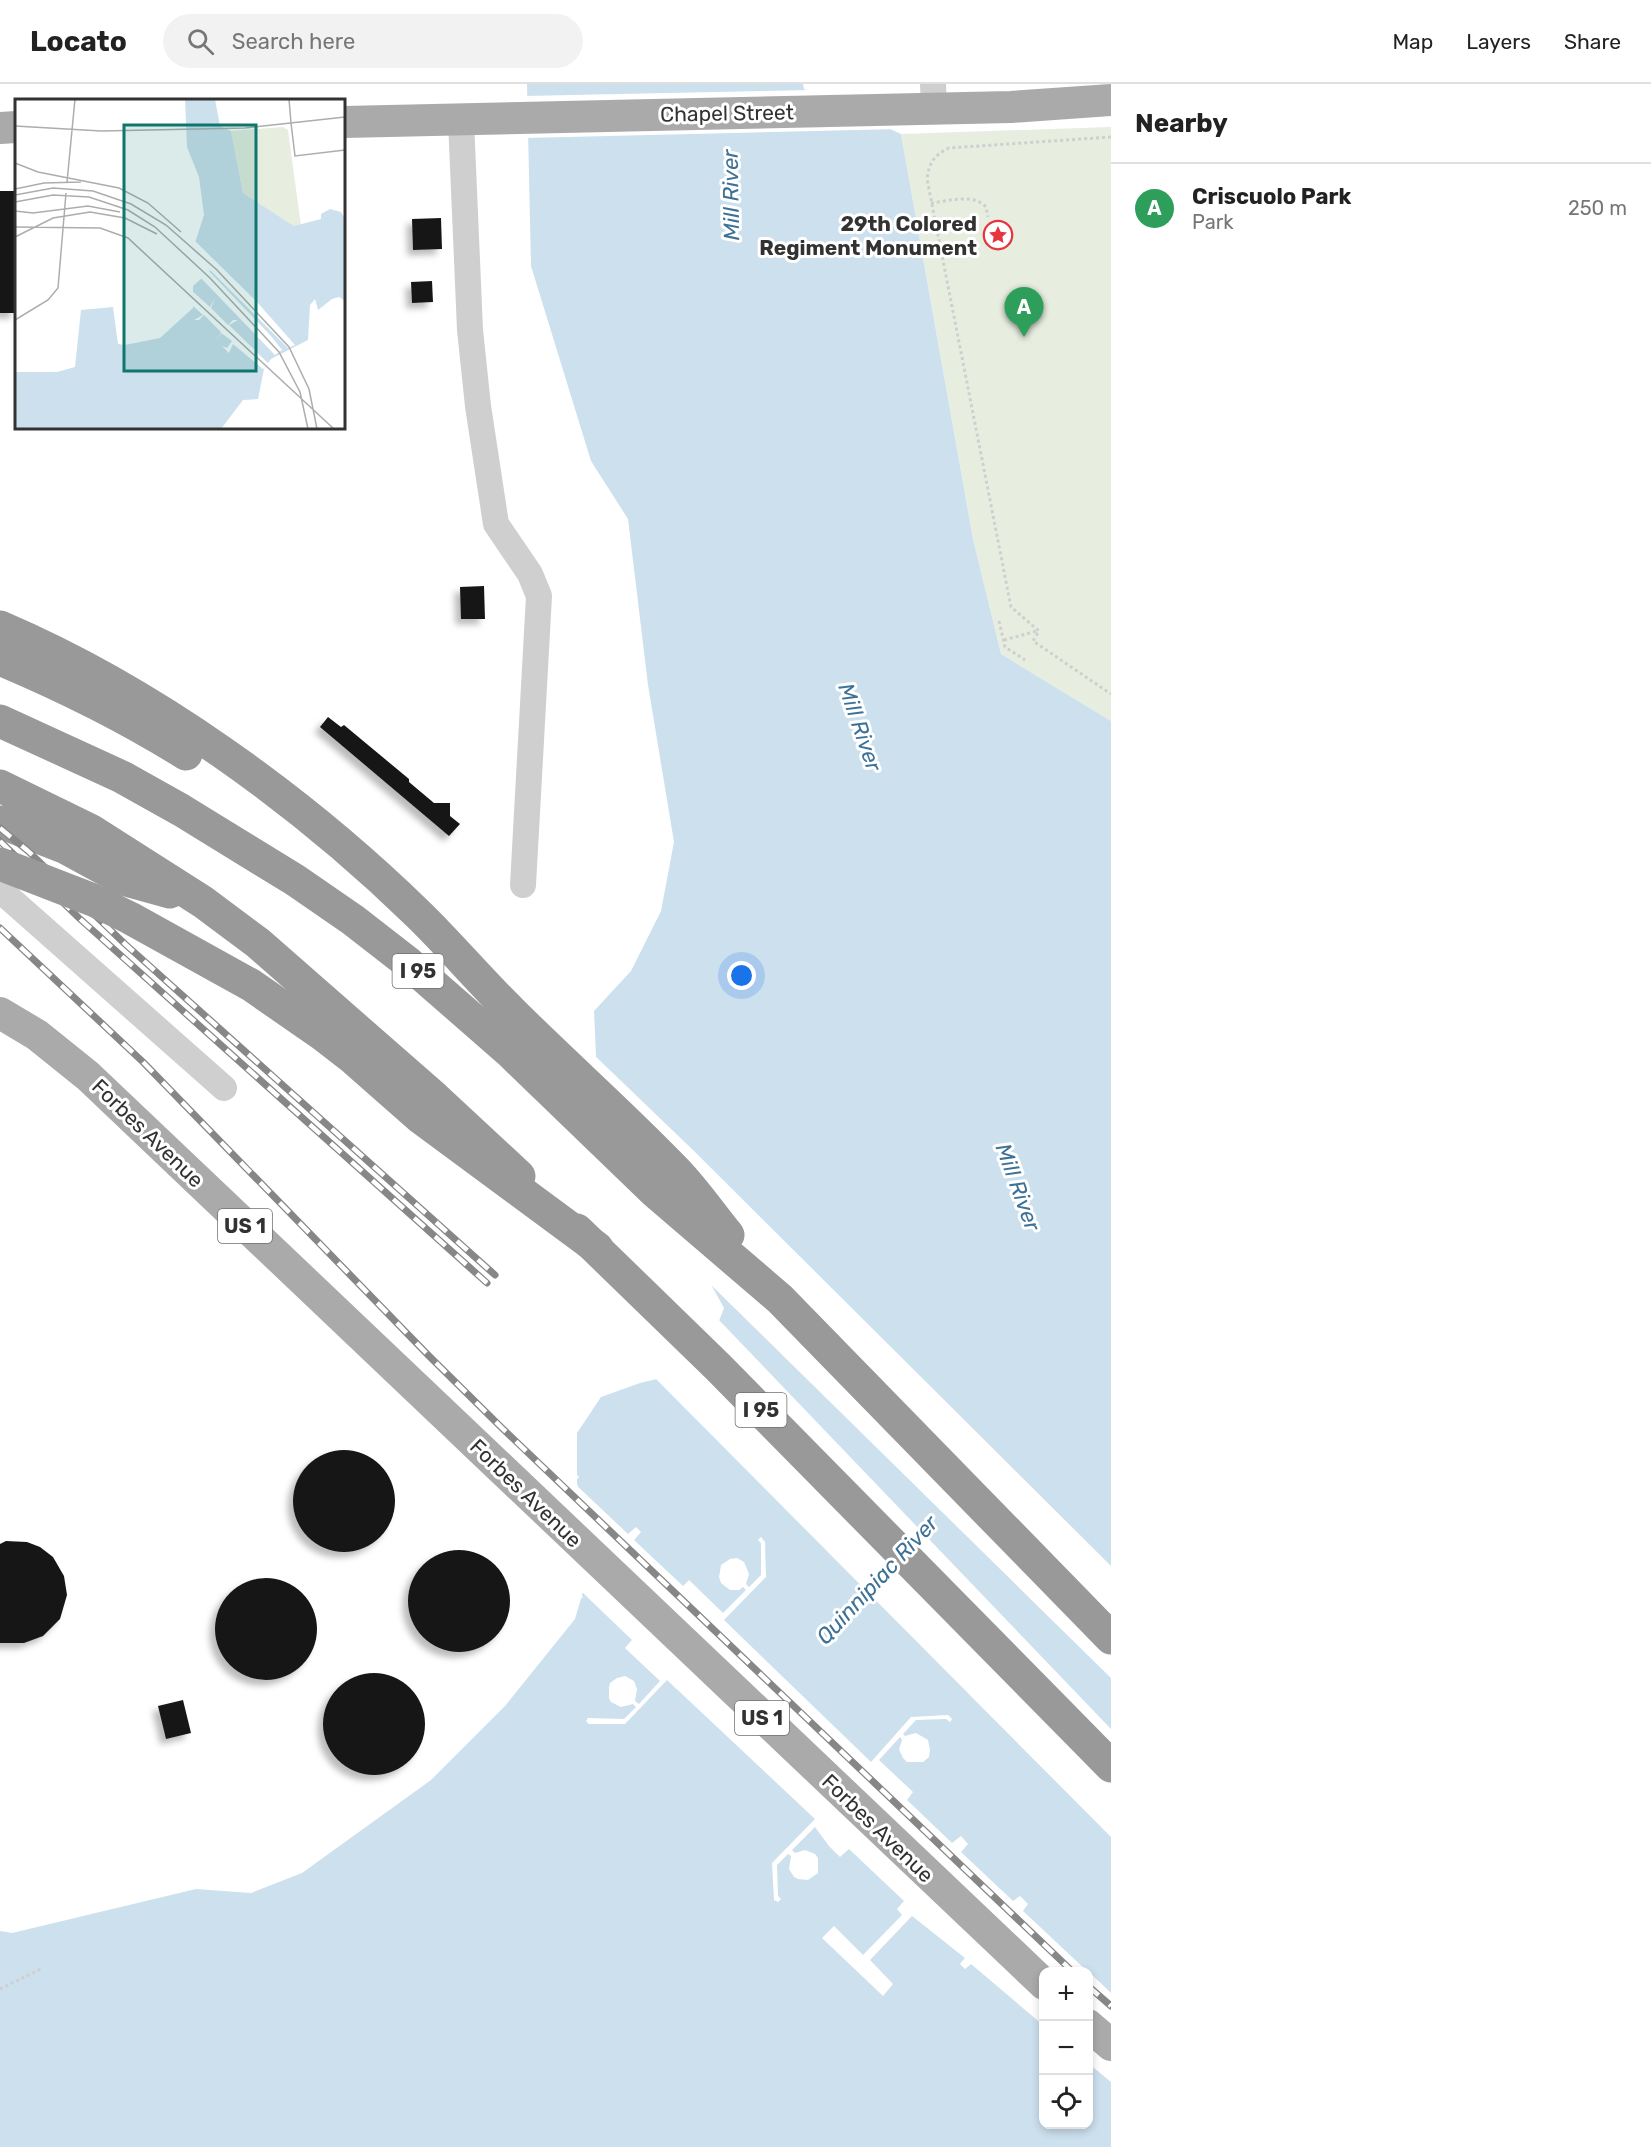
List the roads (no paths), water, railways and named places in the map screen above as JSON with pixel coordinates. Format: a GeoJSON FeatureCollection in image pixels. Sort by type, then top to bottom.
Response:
{"type":"FeatureCollection","features":[{"type":"Feature","properties":{"kind":"highway"},"geometry":{"type":"LineString","coordinates":[[0,627],[83,667],[199,736],[256,777],[360,861],[418,914],[509,1010],[675,1170],[780,1299]]}},
{"type":"Feature","properties":{"kind":"highway"},"geometry":{"type":"LineString","coordinates":[[0,659],[66,688],[106,709],[216,774],[334,861],[509,1010]]}},
{"type":"Feature","properties":{"kind":"highway","name":"I 95"},"geometry":{"type":"LineString","coordinates":[[0,721],[122,777],[171,804],[295,880],[353,920],[459,1006],[654,1191],[780,1299],[1111,1638]]}},
{"type":"Feature","properties":{"kind":"highway","name":"I 95"},"geometry":{"type":"LineString","coordinates":[[0,786],[90,830],[202,902],[258,944],[435,1098],[597,1248],[718,1367],[1111,1766]]}},
{"type":"Feature","properties":{"kind":"highway"},"geometry":{"type":"LineString","coordinates":[[0,822],[66,848],[123,879],[202,902]]}},
{"type":"Feature","properties":{"kind":"highway"},"geometry":{"type":"LineString","coordinates":[[0,864],[102,904],[169,938],[252,985],[347,1053],[421,1118],[597,1248]]}},
{"type":"Feature","properties":{"kind":"main road","name":"Chapel Street"},"geometry":{"type":"LineString","coordinates":[[345,122],[900,108],[934,96],[1042,106],[1108,94]]}},
{"type":"Feature","properties":{"kind":"main road"},"geometry":{"type":"LineString","coordinates":[[0,128],[15,127]]}},
{"type":"Feature","properties":{"kind":"main road","name":"Forbes Avenue"},"geometry":{"type":"LineString","coordinates":[[0,1013],[37,1035],[87,1076],[1039,1979]]}},
{"type":"Feature","properties":{"kind":"main road"},"geometry":{"type":"LineString","coordinates":[[1093,2029],[1111,2045]]}},
{"type":"Feature","properties":{"kind":"lane"},"geometry":{"type":"LineString","coordinates":[[471,120],[470,330],[478,406],[496,524],[530,574],[539,596],[523,885]]}},
{"type":"Feature","properties":{"kind":"lane"},"geometry":{"type":"LineString","coordinates":[[0,890],[224,1088]]}},
{"type":"Feature","properties":{"kind":"water"},"geometry":{"type":"Polygon","coordinates":[[[527,84],[803,84],[804,89],[901,134],[973,539],[1001,654],[1111,721],[1111,2147],[0,2147],[0,1931],[12,1933],[196,1889],[251,1893],[302,1873],[431,1780],[505,1706],[575,1619],[594,1554],[577,1483],[577,1433],[601,1397],[640,1383],[674,1375],[710,1344],[724,1308],[597,1078],[594,1011],[631,971],[661,911],[674,842],[648,685],[628,519],[591,461],[531,266],[527,84]]]}},
{"type":"Feature","properties":{"kind":"railway"},"geometry":{"type":"LineString","coordinates":[[0,828],[28,851],[125,944],[495,1275]]}},
{"type":"Feature","properties":{"kind":"railway"},"geometry":{"type":"LineString","coordinates":[[0,841],[79,918],[487,1283]]}},
{"type":"Feature","properties":{"kind":"railway"},"geometry":{"type":"LineString","coordinates":[[0,928],[143,1062],[503,1429],[1068,1967]]}},
{"type":"Feature","properties":{"kind":"railway"},"geometry":{"type":"LineString","coordinates":[[1093,1990],[1111,2006]]}},
{"type":"Feature","properties":{"kind":"place","name":"29th Colored Regiment Monument"},"geometry":{"type":"Point","coordinates":[998,235]}},
{"type":"Feature","properties":{"kind":"place","name":"Criscuolo Park"},"geometry":{"type":"Point","coordinates":[1024,337]}},
{"type":"Feature","properties":{"kind":"water label","name":"Mill River"},"geometry":{"type":"Point","coordinates":[731,195]}},
{"type":"Feature","properties":{"kind":"water label","name":"Mill River"},"geometry":{"type":"Point","coordinates":[860,727]}},
{"type":"Feature","properties":{"kind":"water label","name":"Mill River"},"geometry":{"type":"Point","coordinates":[1018,1187]}},
{"type":"Feature","properties":{"kind":"water label","name":"Quinnipiac River"},"geometry":{"type":"Point","coordinates":[877,1580]}}]}
